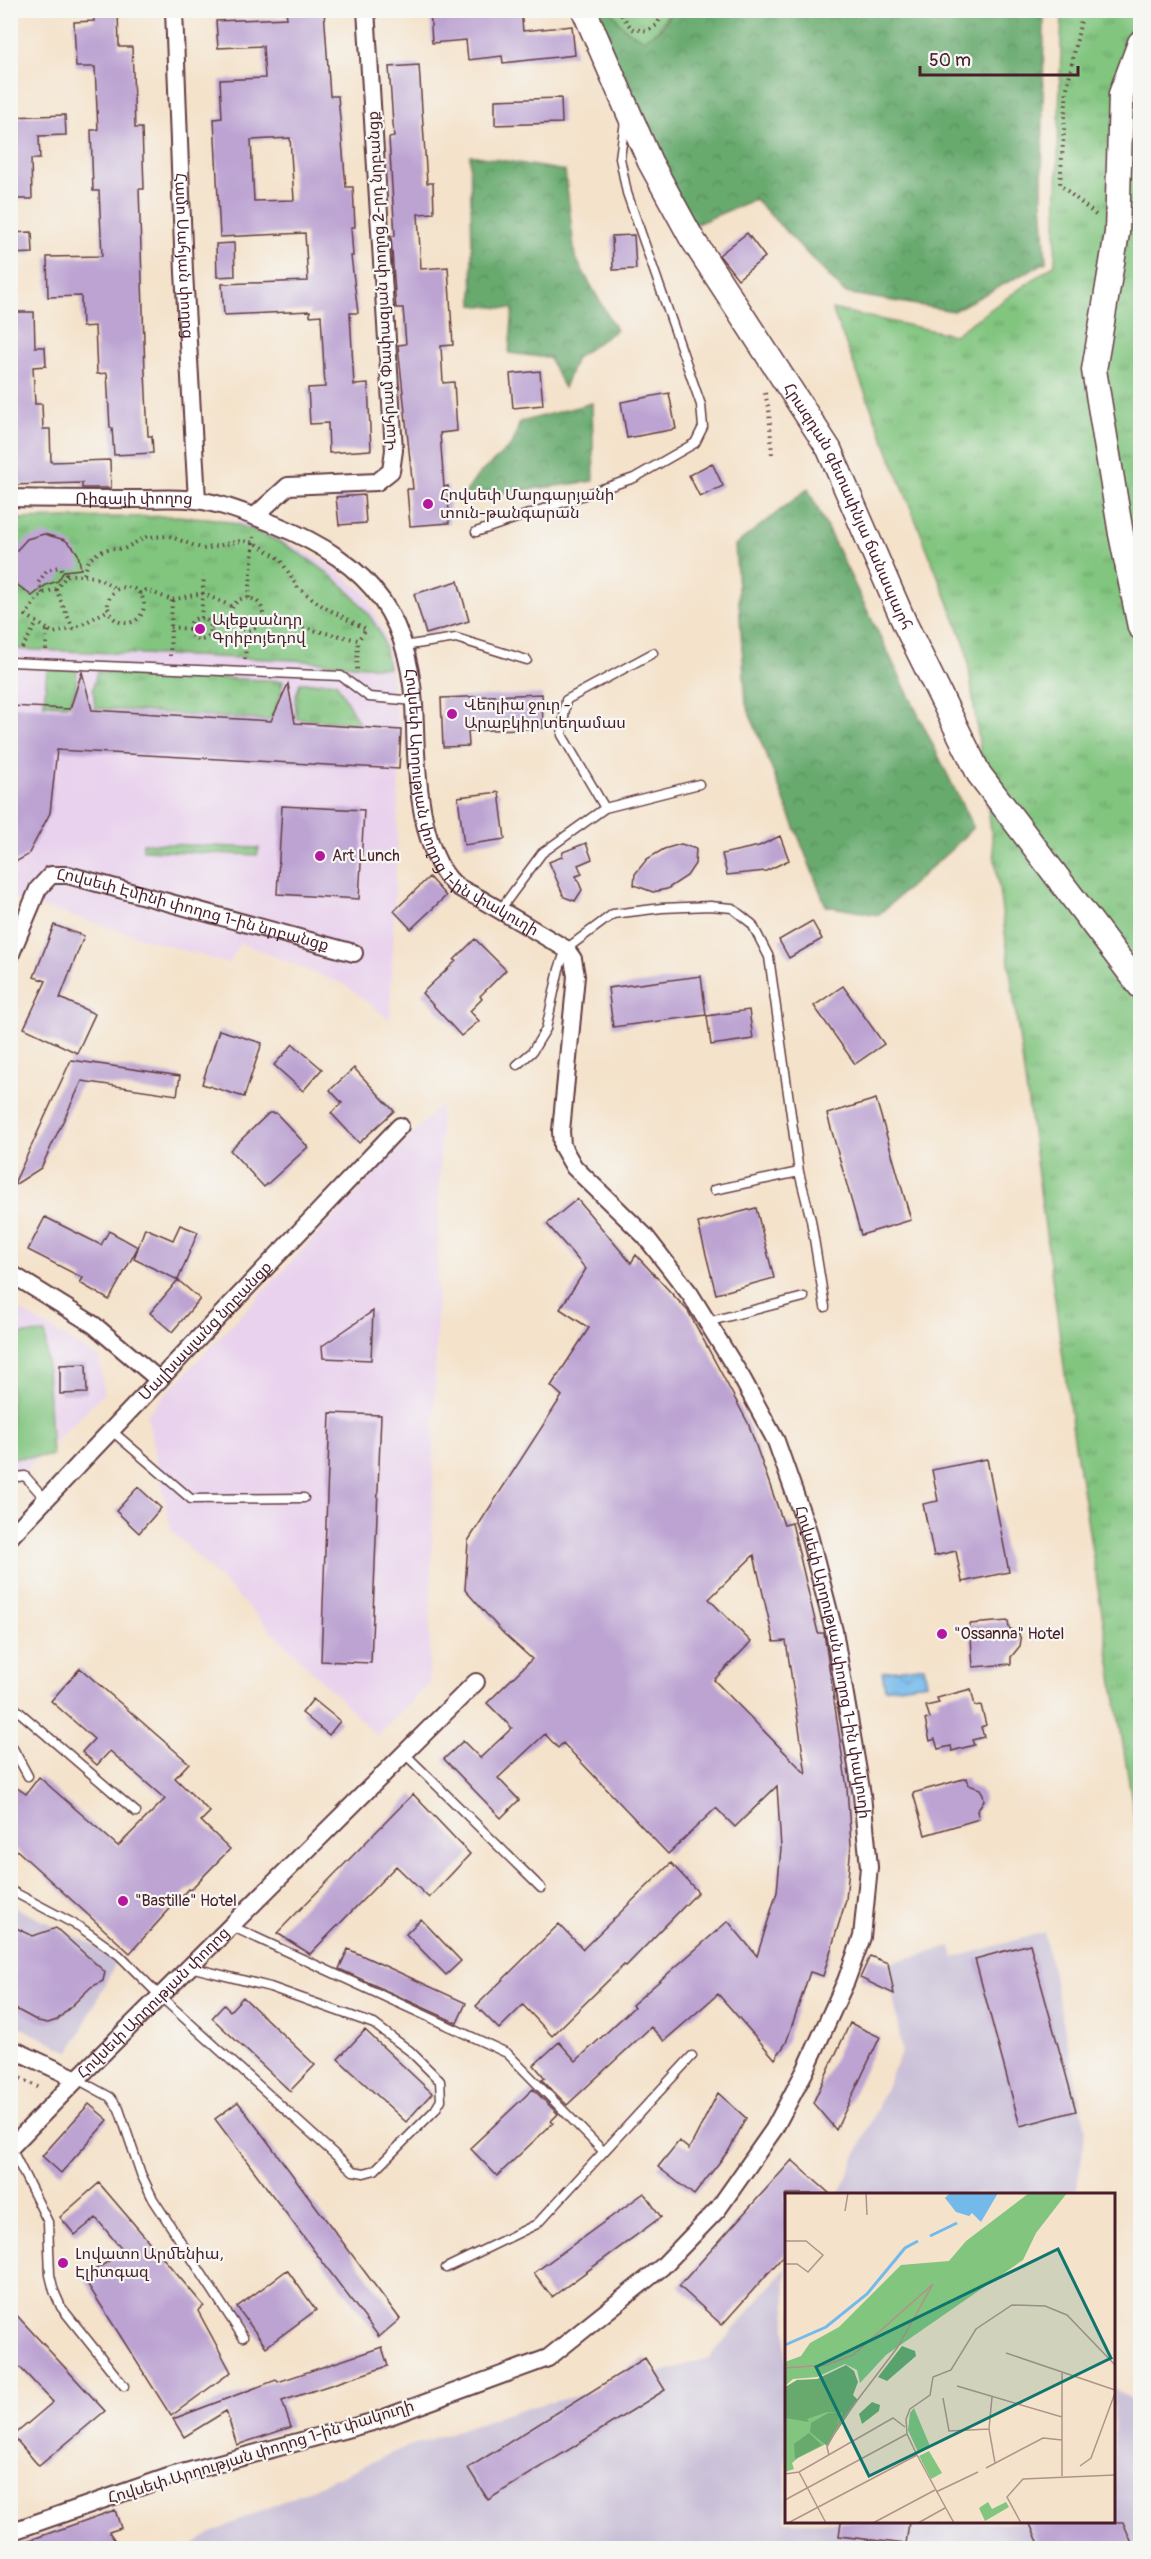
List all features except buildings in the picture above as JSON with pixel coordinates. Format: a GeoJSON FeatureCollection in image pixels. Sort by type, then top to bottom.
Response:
{"type":"FeatureCollection","features":[{"type":"Feature","properties":{"kind":"street","name":"Համո Սահյան փողոց"},"geometry":{"type":"LineString","coordinates":[[174,10],[184,272],[197,500]]}},
{"type":"Feature","properties":{"kind":"street","name":"Վահրամ Փափազյան փողոց 2-րդ նրբանցք"},"geometry":{"type":"LineString","coordinates":[[255,516],[288,486],[377,482],[391,471],[394,450],[366,10]]}},
{"type":"Feature","properties":{"kind":"street","name":"Հրազդան գետափնյա ճանապարհ"},"geometry":{"type":"LineString","coordinates":[[584,10],[650,162],[691,237],[829,449],[905,624],[979,774],[1140,986]]}},
{"type":"Feature","properties":{"kind":"street"},"geometry":{"type":"LineString","coordinates":[[1140,43],[1120,94],[1117,233],[1094,370],[1121,534],[1140,627]]}},
{"type":"Feature","properties":{"kind":"street","name":"Ռիգայի փողոց"},"geometry":{"type":"LineString","coordinates":[[10,498],[197,500],[255,516]]}},
{"type":"Feature","properties":{"kind":"street","name":"Հովսեփ Արղության փողոց 1-ին փակուղի"},"geometry":{"type":"LineString","coordinates":[[10,2532],[171,2476],[376,2421],[548,2358],[662,2267],[718,2209],[774,2129],[805,2071],[835,2007],[862,1937],[869,1867],[862,1795],[834,1631],[808,1531],[776,1442],[743,1380],[690,1294],[645,1236],[574,1167],[562,1146],[561,1131],[576,976],[573,959],[566,949],[453,883],[435,855],[425,824],[416,765],[415,701],[411,667],[397,627],[379,593],[359,573],[330,552],[293,532],[255,516]]}},
{"type":"Feature","properties":{"kind":"street","name":"Հովսեփ Էմինի փողոց 1-ին նրբանցք"},"geometry":{"type":"LineString","coordinates":[[10,956],[38,889],[51,875],[68,875],[354,953]]}},
{"type":"Feature","properties":{"kind":"street","name":"Մալխասյանց նրբանցք"},"geometry":{"type":"LineString","coordinates":[[10,1537],[399,1126]]}},
{"type":"Feature","properties":{"kind":"street"},"geometry":{"type":"LineString","coordinates":[[10,1273],[94,1325],[159,1380]]}},
{"type":"Feature","properties":{"kind":"street","name":"Հովսեփ Արղության փողոց"},"geometry":{"type":"LineString","coordinates":[[10,2148],[476,1682]]}},
{"type":"Feature","properties":{"kind":"street"},"geometry":{"type":"LineString","coordinates":[[10,2048],[77,2079]]}},
{"type":"Feature","properties":{"kind":"lane"},"geometry":{"type":"LineString","coordinates":[[476,532],[634,478],[695,442],[703,427],[701,405],[627,193],[620,158],[627,109]]}},
{"type":"Feature","properties":{"kind":"lane"},"geometry":{"type":"LineString","coordinates":[[403,646],[456,638],[527,660]]}},
{"type":"Feature","properties":{"kind":"lane"},"geometry":{"type":"LineString","coordinates":[[605,808],[562,735],[566,700],[653,653]]}},
{"type":"Feature","properties":{"kind":"lane"},"geometry":{"type":"LineString","coordinates":[[13,662],[341,676],[369,697],[415,701]]}},
{"type":"Feature","properties":{"kind":"lane"},"geometry":{"type":"LineString","coordinates":[[500,910],[542,853],[605,808],[699,784]]}},
{"type":"Feature","properties":{"kind":"lane"},"geometry":{"type":"LineString","coordinates":[[517,1065],[532,1052],[546,1029],[559,969],[566,949],[613,914],[662,908],[732,908],[752,924],[769,957],[799,1172],[811,1220],[825,1307]]}},
{"type":"Feature","properties":{"kind":"lane"},"geometry":{"type":"LineString","coordinates":[[714,1190],[799,1172]]}},
{"type":"Feature","properties":{"kind":"lane"},"geometry":{"type":"LineString","coordinates":[[707,1322],[804,1297]]}},
{"type":"Feature","properties":{"kind":"lane"},"geometry":{"type":"LineString","coordinates":[[112,1431],[191,1499],[304,1498]]}},
{"type":"Feature","properties":{"kind":"lane"},"geometry":{"type":"LineString","coordinates":[[10,1478],[25,1476],[46,1500]]}},
{"type":"Feature","properties":{"kind":"lane"},"geometry":{"type":"LineString","coordinates":[[10,1704],[136,1812]]}},
{"type":"Feature","properties":{"kind":"lane"},"geometry":{"type":"LineString","coordinates":[[10,1743],[28,1776]]}},
{"type":"Feature","properties":{"kind":"lane"},"geometry":{"type":"LineString","coordinates":[[405,1754],[541,1888]]}},
{"type":"Feature","properties":{"kind":"lane"},"geometry":{"type":"LineString","coordinates":[[10,1890],[100,1941],[119,1955],[161,1997],[359,2174],[375,2170],[435,2110],[441,2100],[440,2081],[398,2040],[374,2024],[270,1987],[190,1967]]}},
{"type":"Feature","properties":{"kind":"lane"},"geometry":{"type":"LineString","coordinates":[[231,1926],[507,2053],[603,2151]]}},
{"type":"Feature","properties":{"kind":"lane"},"geometry":{"type":"LineString","coordinates":[[446,2268],[537,2224],[692,2056]]}},
{"type":"Feature","properties":{"kind":"lane"},"geometry":{"type":"LineString","coordinates":[[77,2079],[110,2097],[119,2109],[141,2174],[153,2199],[243,2337]]}},
{"type":"Feature","properties":{"kind":"lane"},"geometry":{"type":"LineString","coordinates":[[10,2148],[48,2222],[50,2275],[54,2291],[66,2313],[124,2386]]}},
{"type":"Feature","properties":{"kind":"path"},"geometry":{"type":"LineString","coordinates":[[618,10],[632,30],[646,31],[657,25],[664,10]]}},
{"type":"Feature","properties":{"kind":"path"},"geometry":{"type":"LineString","coordinates":[[1083,10],[1067,88],[1060,185],[1117,233]]}},
{"type":"Feature","properties":{"kind":"path"},"geometry":{"type":"LineString","coordinates":[[766,355],[763,387],[769,410],[772,455]]}},
{"type":"Feature","properties":{"kind":"path"},"geometry":{"type":"LineString","coordinates":[[84,574],[89,560],[99,552],[111,548],[124,549],[146,537],[169,536],[203,549],[240,541],[257,544],[280,559],[298,588],[324,607],[366,629],[358,640],[356,688]]}},
{"type":"Feature","properties":{"kind":"path"},"geometry":{"type":"LineString","coordinates":[[249,598],[254,537]]}},
{"type":"Feature","properties":{"kind":"path"},"geometry":{"type":"LineString","coordinates":[[43,593],[38,583],[47,570],[59,567],[67,575],[84,574],[106,581],[117,590]]}},
{"type":"Feature","properties":{"kind":"path"},"geometry":{"type":"LineString","coordinates":[[67,575],[56,589],[43,593],[26,615],[53,633],[73,628],[109,610]]}},
{"type":"Feature","properties":{"kind":"path"},"geometry":{"type":"LineString","coordinates":[[201,618],[204,576]]}},
{"type":"Feature","properties":{"kind":"path"},"geometry":{"type":"LineString","coordinates":[[127,587],[140,594],[144,606],[134,621],[117,620],[109,610],[110,599],[117,590],[127,587]]}},
{"type":"Feature","properties":{"kind":"path"},"geometry":{"type":"LineString","coordinates":[[56,589],[73,628]]}},
{"type":"Feature","properties":{"kind":"path"},"geometry":{"type":"LineString","coordinates":[[140,594],[146,591],[172,600],[202,593],[233,607]]}},
{"type":"Feature","properties":{"kind":"path"},"geometry":{"type":"LineString","coordinates":[[249,598],[259,604],[263,614],[262,619],[256,627],[247,630],[237,627],[231,619],[233,607],[239,600],[249,598]]}},
{"type":"Feature","properties":{"kind":"path"},"geometry":{"type":"LineString","coordinates":[[170,668],[172,600]]}},
{"type":"Feature","properties":{"kind":"path"},"geometry":{"type":"LineString","coordinates":[[201,618],[208,621],[211,627],[208,637],[201,640],[194,638],[190,629],[192,622],[201,618]]}},
{"type":"Feature","properties":{"kind":"path"},"geometry":{"type":"LineString","coordinates":[[211,627],[231,619]]}},
{"type":"Feature","properties":{"kind":"path"},"geometry":{"type":"LineString","coordinates":[[262,619],[358,640]]}},
{"type":"Feature","properties":{"kind":"path"},"geometry":{"type":"LineString","coordinates":[[13,662],[37,623]]}},
{"type":"Feature","properties":{"kind":"path"},"geometry":{"type":"LineString","coordinates":[[170,627],[190,629]]}},
{"type":"Feature","properties":{"kind":"path"},"geometry":{"type":"LineString","coordinates":[[45,663],[47,629]]}},
{"type":"Feature","properties":{"kind":"path"},"geometry":{"type":"LineString","coordinates":[[244,671],[247,630]]}},
{"type":"Feature","properties":{"kind":"path"},"geometry":{"type":"LineString","coordinates":[[10,2073],[40,2088]]}},
{"type":"Feature","properties":{"kind":"shaded area"},"geometry":{"type":"Polygon","coordinates":[[[10,516],[33,519],[174,516],[245,522],[324,561],[365,592],[384,632],[391,665],[393,699],[401,730],[390,1020],[345,985],[240,943],[229,964],[11,898],[10,516]]]}},
{"type":"Feature","properties":{"kind":"shaded area"},"geometry":{"type":"Polygon","coordinates":[[[441,1104],[429,1684],[377,1736],[171,1530],[147,1414],[441,1104]]]}},
{"type":"Feature","properties":{"kind":"shaded area"},"geometry":{"type":"Polygon","coordinates":[[[10,1304],[99,1358],[104,1393],[11,1484],[10,1304]]]}},
{"type":"Feature","properties":{"kind":"shaded area"},"geometry":{"type":"Polygon","coordinates":[[[10,1905],[119,1957],[70,2052],[11,2023],[10,1905]]]}},
{"type":"Feature","properties":{"kind":"shaded area"},"geometry":{"type":"Polygon","coordinates":[[[1044,1932],[1086,2129],[1076,2193],[839,2193],[902,2051],[888,1963],[951,1947],[954,1958],[1044,1932]]]}},
{"type":"Feature","properties":{"kind":"shaded area"},"geometry":{"type":"Polygon","coordinates":[[[785,2269],[785,2523],[1115,2523],[1115,2389],[1140,2406],[1140,2548],[190,2548],[211,2533],[401,2449],[518,2410],[593,2392],[709,2358],[785,2269]]]}},
{"type":"Feature","properties":{"kind":"green space"},"geometry":{"type":"Polygon","coordinates":[[[593,11],[612,11],[625,28],[644,39],[662,28],[671,11],[1044,11],[1042,199],[1046,262],[953,311],[845,293],[755,199],[694,225],[656,155],[593,11]]]}},
{"type":"Feature","properties":{"kind":"green space"},"geometry":{"type":"Polygon","coordinates":[[[607,11],[670,11],[642,57],[607,11]]]}},
{"type":"Feature","properties":{"kind":"green space"},"geometry":{"type":"Polygon","coordinates":[[[1062,11],[1140,11],[1140,1851],[1073,1432],[966,647],[832,309],[954,335],[1055,264],[1062,11]]]}},
{"type":"Feature","properties":{"kind":"green space"},"geometry":{"type":"Polygon","coordinates":[[[470,155],[565,171],[575,257],[616,330],[576,358],[564,388],[549,358],[509,353],[513,309],[473,305],[470,155]]]}},
{"type":"Feature","properties":{"kind":"green space"},"geometry":{"type":"Polygon","coordinates":[[[592,403],[594,481],[462,498],[478,475],[512,445],[520,422],[592,403]]]}},
{"type":"Feature","properties":{"kind":"green space"},"geometry":{"type":"Polygon","coordinates":[[[808,489],[973,827],[878,915],[826,906],[746,704],[735,545],[808,489]]]}},
{"type":"Feature","properties":{"kind":"green space"},"geometry":{"type":"Polygon","coordinates":[[[178,516],[216,519],[249,529],[271,538],[315,564],[335,579],[368,614],[382,637],[388,668],[294,660],[11,649],[11,519],[178,516]]]}},
{"type":"Feature","properties":{"kind":"green space"},"geometry":{"type":"Polygon","coordinates":[[[47,669],[77,670],[76,688],[69,705],[44,704],[47,669]]]}},
{"type":"Feature","properties":{"kind":"green space"},"geometry":{"type":"Polygon","coordinates":[[[97,672],[283,681],[281,694],[270,720],[95,708],[93,688],[97,672]]]}},
{"type":"Feature","properties":{"kind":"green space"},"geometry":{"type":"Polygon","coordinates":[[[336,682],[359,723],[297,719],[295,700],[300,683],[336,682]]]}},
{"type":"Feature","properties":{"kind":"green space"},"geometry":{"type":"Polygon","coordinates":[[[143,843],[259,848],[257,855],[143,850],[143,843]]]}},
{"type":"Feature","properties":{"kind":"green space"},"geometry":{"type":"Polygon","coordinates":[[[45,1333],[52,1456],[11,1458],[11,1335],[45,1333]]]}},
{"type":"Feature","properties":{"kind":"water"},"geometry":{"type":"Polygon","coordinates":[[[924,1666],[927,1683],[885,1689],[882,1672],[924,1666]]]}},
{"type":"Feature","properties":{"kind":"place","name":"Հովսեփ Մարգարյանի տուն-թանգարան"},"geometry":{"type":"Point","coordinates":[428,504]}},
{"type":"Feature","properties":{"kind":"place","name":"Ալեքսանդր Գրիբոյեդով"},"geometry":{"type":"Point","coordinates":[200,629]}},
{"type":"Feature","properties":{"kind":"place","name":"Վեոլիա ջուր - Արաբկիր տեղամաս"},"geometry":{"type":"Point","coordinates":[452,714]}},
{"type":"Feature","properties":{"kind":"place","name":"Art Lunch"},"geometry":{"type":"Point","coordinates":[320,856]}},
{"type":"Feature","properties":{"kind":"place","name":"\"Ossanna\" Hotel"},"geometry":{"type":"Point","coordinates":[942,1634]}},
{"type":"Feature","properties":{"kind":"place","name":"\"Bastille\" Hotel"},"geometry":{"type":"Point","coordinates":[123,1901]}},
{"type":"Feature","properties":{"kind":"place","name":"Լովատո Արմենիա, Էլիտգազ"},"geometry":{"type":"Point","coordinates":[63,2263]}}]}
